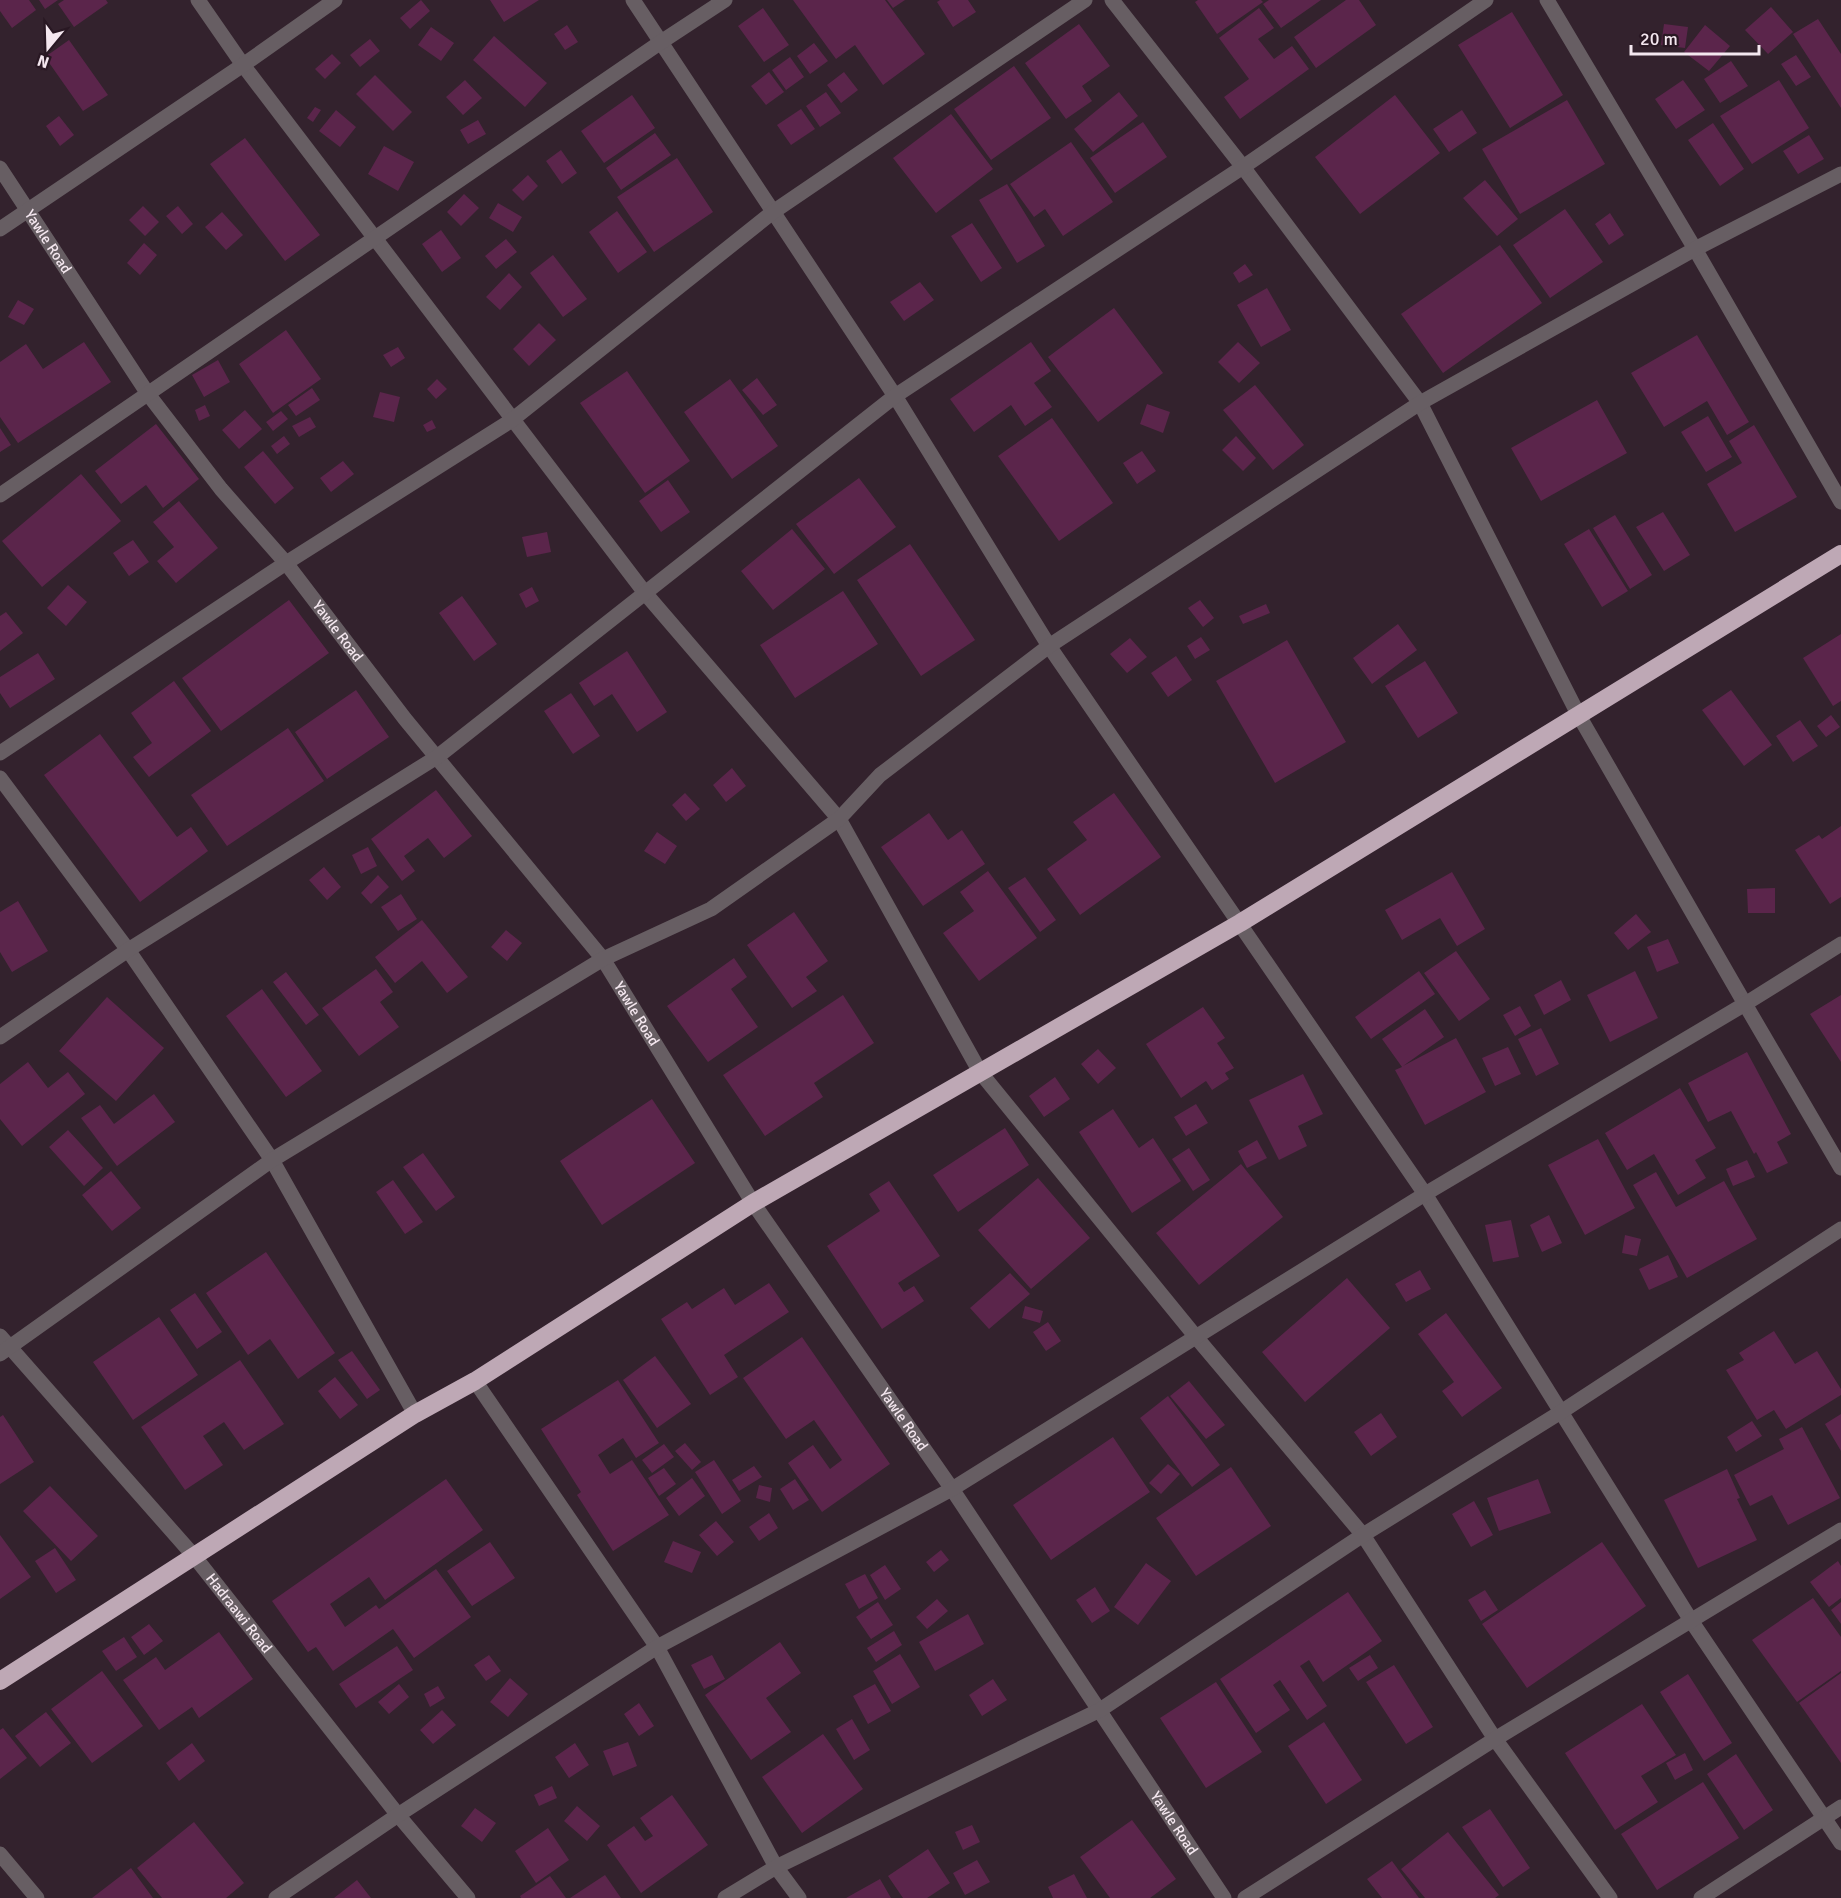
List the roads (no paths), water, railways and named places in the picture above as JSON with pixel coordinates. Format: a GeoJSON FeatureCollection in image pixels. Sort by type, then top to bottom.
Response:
{"type":"FeatureCollection","features":[{"type":"Feature","properties":{"kind":"highway"},"geometry":{"type":"LineString","coordinates":[[0,1681],[415,1414],[475,1381],[753,1203],[1240,923],[1841,554]]}},
{"type":"Feature","properties":{"kind":"street"},"geometry":{"type":"LineString","coordinates":[[198,0],[243,65],[374,239],[645,593],[839,819],[980,1072],[1196,1337],[1363,1535],[1495,1739],[1610,1898]]}},
{"type":"Feature","properties":{"kind":"street"},"geometry":{"type":"LineString","coordinates":[[0,229],[335,0]]}},
{"type":"Feature","properties":{"kind":"street"},"geometry":{"type":"LineString","coordinates":[[633,0],[895,396],[1049,646],[1425,1194],[1692,1622],[1841,1843]]}},
{"type":"Feature","properties":{"kind":"street"},"geometry":{"type":"LineString","coordinates":[[0,495],[725,0]]}},
{"type":"Feature","properties":{"kind":"street"},"geometry":{"type":"LineString","coordinates":[[0,753],[286,563],[512,420],[773,212],[1085,0]]}},
{"type":"Feature","properties":{"kind":"street"},"geometry":{"type":"LineString","coordinates":[[1112,0],[1243,168],[1420,403],[1578,714],[1841,1168]]}},
{"type":"Feature","properties":{"kind":"street"},"geometry":{"type":"LineString","coordinates":[[0,1037],[128,950],[437,757],[895,396],[1243,168],[1486,0]]}},
{"type":"Feature","properties":{"kind":"street"},"geometry":{"type":"LineString","coordinates":[[1547,0],[1695,249],[1841,502]]}},
{"type":"Feature","properties":{"kind":"street","name":"Yawle Road"},"geometry":{"type":"LineString","coordinates":[[0,168],[148,394],[221,489],[286,563],[437,757],[603,959],[753,1203],[952,1489],[1224,1898]]}},
{"type":"Feature","properties":{"kind":"street"},"geometry":{"type":"LineString","coordinates":[[3,1346],[272,1160],[603,959],[711,909],[839,819],[880,775],[1049,646],[1420,403],[1695,249],[1841,174]]}},
{"type":"Feature","properties":{"kind":"street"},"geometry":{"type":"LineString","coordinates":[[0,778],[128,950],[272,1160],[415,1414]]}},
{"type":"Feature","properties":{"kind":"street"},"geometry":{"type":"LineString","coordinates":[[276,1898],[398,1815],[657,1647],[952,1489],[1425,1194],[1841,944]]}},
{"type":"Feature","properties":{"kind":"street"},"geometry":{"type":"LineString","coordinates":[[725,1898],[776,1867],[1100,1710],[1363,1535],[1561,1412],[1841,1229]]}},
{"type":"Feature","properties":{"kind":"street","name":"Hadraawi Road"},"geometry":{"type":"LineString","coordinates":[[3,1346],[194,1556],[398,1815],[468,1898]]}},
{"type":"Feature","properties":{"kind":"street"},"geometry":{"type":"LineString","coordinates":[[475,1381],[657,1647],[776,1867],[799,1898]]}},
{"type":"Feature","properties":{"kind":"street"},"geometry":{"type":"LineString","coordinates":[[1245,1898],[1495,1739],[1841,1530]]}},
{"type":"Feature","properties":{"kind":"street"},"geometry":{"type":"LineString","coordinates":[[1701,1898],[1841,1807]]}},
{"type":"Feature","properties":{"kind":"street"},"geometry":{"type":"LineString","coordinates":[[0,1854],[37,1898]]}}]}
